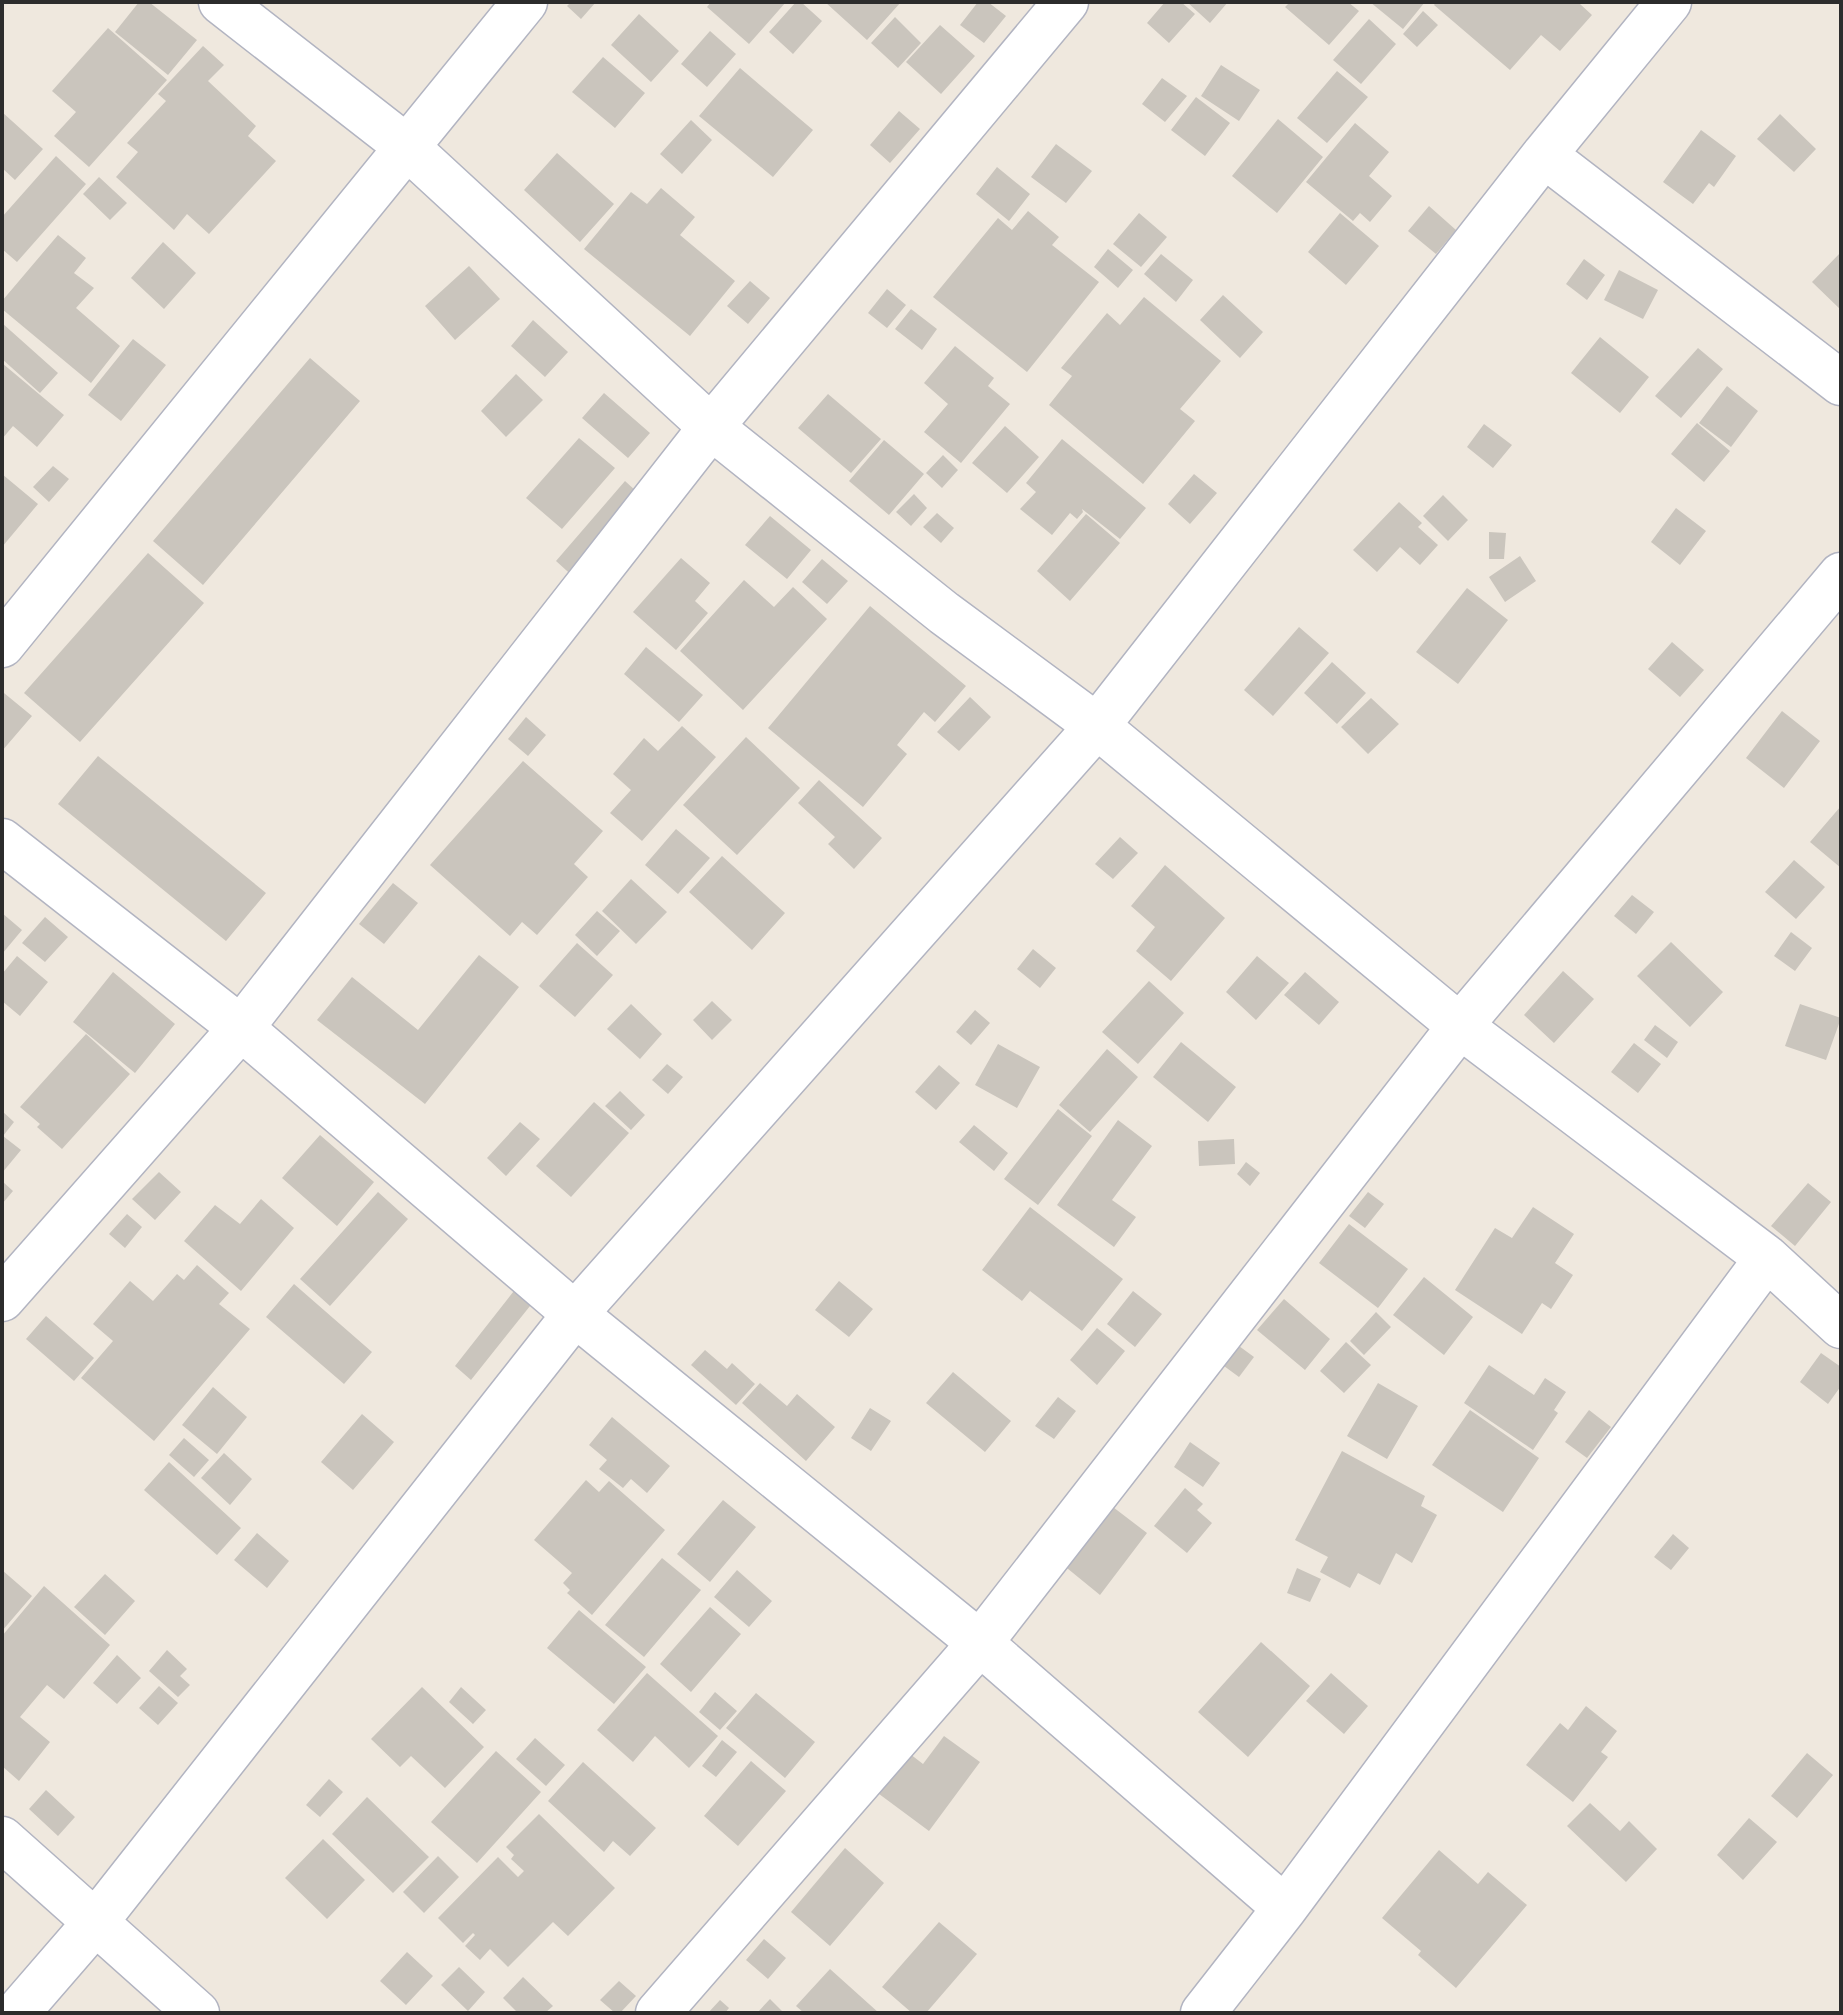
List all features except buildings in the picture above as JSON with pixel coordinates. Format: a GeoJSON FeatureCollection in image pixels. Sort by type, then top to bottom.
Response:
{"type":"FeatureCollection","features":[{"type":"Feature","properties":{"kind":"street"},"geometry":{"type":"LineString","coordinates":[[221,2],[407,147],[711,427],[944,613],[1097,726],[1460,1026],[1767,1258],[1841,1326]]}},
{"type":"Feature","properties":{"kind":"street"},"geometry":{"type":"LineString","coordinates":[[2,645],[525,2]]}},
{"type":"Feature","properties":{"kind":"street"},"geometry":{"type":"LineString","coordinates":[[2,1299],[241,1028],[711,427],[1066,2]]}},
{"type":"Feature","properties":{"kind":"street"},"geometry":{"type":"LineString","coordinates":[[17,2013],[94,1924],[575,1314],[1097,726],[1544,155],[1669,2]]}},
{"type":"Feature","properties":{"kind":"street"},"geometry":{"type":"LineString","coordinates":[[1544,155],[1841,383]]}},
{"type":"Feature","properties":{"kind":"street"},"geometry":{"type":"LineString","coordinates":[[658,2013],[980,1643],[1460,1026],[1841,575]]}},
{"type":"Feature","properties":{"kind":"street"},"geometry":{"type":"LineString","coordinates":[[2,841],[241,1028],[575,1314],[980,1643],[1285,1908]]}},
{"type":"Feature","properties":{"kind":"street"},"geometry":{"type":"LineString","coordinates":[[1203,2013],[1285,1908],[1767,1258]]}},
{"type":"Feature","properties":{"kind":"street"},"geometry":{"type":"LineString","coordinates":[[2,1839],[197,2013]]}}]}
